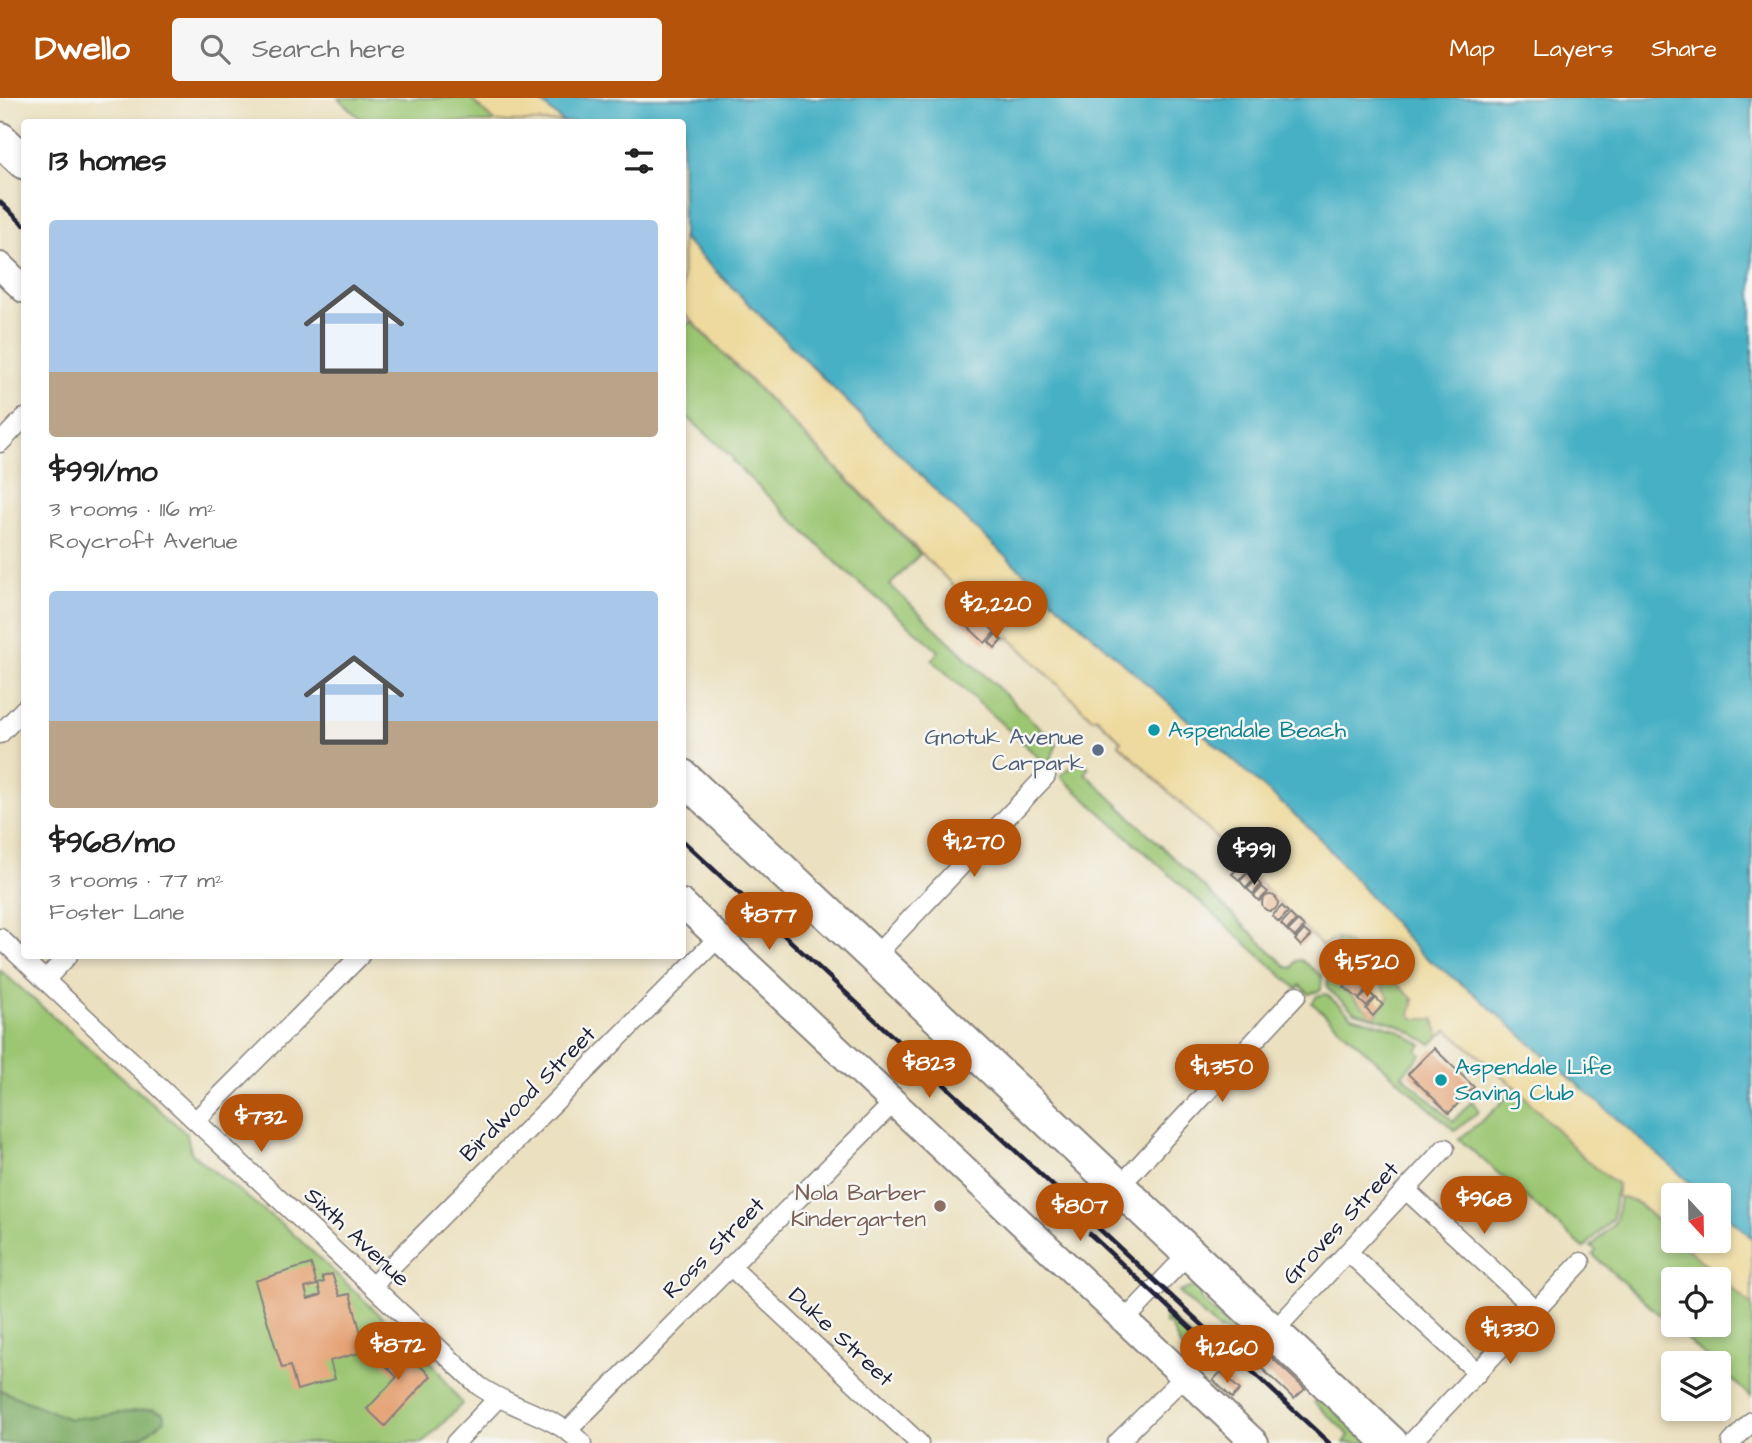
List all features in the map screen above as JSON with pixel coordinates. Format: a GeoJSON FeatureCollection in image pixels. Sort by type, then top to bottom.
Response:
{"type":"FeatureCollection","features":[{"type":"Feature","properties":{"kind":"highway"},"geometry":{"type":"LineString","coordinates":[[0,139],[21,159]]}},
{"type":"Feature","properties":{"kind":"highway"},"geometry":{"type":"LineString","coordinates":[[686,780],[1391,1443]]}},
{"type":"Feature","properties":{"kind":"street"},"geometry":{"type":"LineString","coordinates":[[0,266],[21,286]]}},
{"type":"Feature","properties":{"kind":"street"},"geometry":{"type":"LineString","coordinates":[[0,443],[21,421]]}},
{"type":"Feature","properties":{"kind":"street"},"geometry":{"type":"LineString","coordinates":[[0,734],[21,712]]}},
{"type":"Feature","properties":{"kind":"street"},"geometry":{"type":"LineString","coordinates":[[875,956],[1046,776]]}},
{"type":"Feature","properties":{"kind":"street"},"geometry":{"type":"LineString","coordinates":[[686,907],[1255,1443]]}},
{"type":"Feature","properties":{"kind":"street","name":"Birdwood Street"},"geometry":{"type":"LineString","coordinates":[[373,1285],[719,937]]}},
{"type":"Feature","properties":{"kind":"street","name":"Sixth Avenue"},"geometry":{"type":"LineString","coordinates":[[0,938],[21,958]]}},
{"type":"Feature","properties":{"kind":"street","name":"Sixth Avenue"},"geometry":{"type":"LineString","coordinates":[[22,959],[479,1386],[497,1399],[568,1430],[582,1443]]}},
{"type":"Feature","properties":{"kind":"street"},"geometry":{"type":"LineString","coordinates":[[45,980],[65,959]]}},
{"type":"Feature","properties":{"kind":"street"},"geometry":{"type":"LineString","coordinates":[[196,1120],[357,959]]}},
{"type":"Feature","properties":{"kind":"street"},"geometry":{"type":"LineString","coordinates":[[1119,1187],[1297,995]]}},
{"type":"Feature","properties":{"kind":"street","name":"Ross Street"},"geometry":{"type":"LineString","coordinates":[[568,1430],[895,1101]]}},
{"type":"Feature","properties":{"kind":"street","name":"Groves Street"},"geometry":{"type":"LineString","coordinates":[[1273,1332],[1445,1148]]}},
{"type":"Feature","properties":{"kind":"street"},"geometry":{"type":"LineString","coordinates":[[1406,1190],[1536,1310]]}},
{"type":"Feature","properties":{"kind":"street"},"geometry":{"type":"LineString","coordinates":[[1348,1252],[1478,1373]]}},
{"type":"Feature","properties":{"kind":"street"},"geometry":{"type":"LineString","coordinates":[[1126,1319],[1189,1253]]}},
{"type":"Feature","properties":{"kind":"street"},"geometry":{"type":"LineString","coordinates":[[1411,1443],[1581,1262]]}},
{"type":"Feature","properties":{"kind":"street","name":"Duke Street"},"geometry":{"type":"LineString","coordinates":[[730,1266],[919,1443]]}},
{"type":"Feature","properties":{"kind":"street"},"geometry":{"type":"LineString","coordinates":[[1117,1443],[1185,1376]]}},
{"type":"Feature","properties":{"kind":"street"},"geometry":{"type":"LineString","coordinates":[[455,1443],[497,1399]]}},
{"type":"Feature","properties":{"kind":"street"},"geometry":{"type":"LineString","coordinates":[[1731,1443],[1752,1421]]}},
{"type":"Feature","properties":{"kind":"green space"},"geometry":{"type":"Polygon","coordinates":[[[338,98],[470,98],[492,119],[361,119],[338,98]]]}},
{"type":"Feature","properties":{"kind":"green space"},"geometry":{"type":"Polygon","coordinates":[[[691,321],[920,554],[890,585],[1057,744],[1048,766],[932,660],[939,651],[843,569],[732,461],[734,459],[686,416],[686,325],[691,321]]]}},
{"type":"Feature","properties":{"kind":"green space"},"geometry":{"type":"Polygon","coordinates":[[[1079,761],[1089,767],[1085,773],[1287,967],[1292,968],[1296,961],[1301,960],[1322,976],[1321,990],[1309,994],[1300,985],[1297,989],[1060,776],[1079,761]]]}},
{"type":"Feature","properties":{"kind":"green space"},"geometry":{"type":"Polygon","coordinates":[[[1338,939],[1345,940],[1360,958],[1354,975],[1342,987],[1374,1016],[1380,983],[1395,982],[1412,997],[1415,1019],[1434,1019],[1439,1037],[1431,1044],[1397,1024],[1355,1012],[1330,991],[1327,987],[1331,953],[1338,939]]]}},
{"type":"Feature","properties":{"kind":"green space"},"geometry":{"type":"Polygon","coordinates":[[[0,970],[186,1133],[192,1154],[290,1231],[434,1365],[462,1404],[423,1443],[0,1443],[0,970]]]}},
{"type":"Feature","properties":{"kind":"green space"},"geometry":{"type":"Polygon","coordinates":[[[1326,994],[1352,1016],[1396,1029],[1422,1045],[1417,1050],[1421,1055],[1402,1075],[1453,1121],[1472,1101],[1479,1111],[1455,1131],[1312,1003],[1317,996],[1326,994]]]}},
{"type":"Feature","properties":{"kind":"green space"},"geometry":{"type":"Polygon","coordinates":[[[1516,1088],[1587,1161],[1617,1184],[1613,1218],[1584,1248],[1459,1139],[1489,1115],[1516,1088]]]}},
{"type":"Feature","properties":{"kind":"green space"},"geometry":{"type":"Polygon","coordinates":[[[1620,1197],[1637,1203],[1661,1224],[1661,1253],[1692,1253],[1708,1267],[1661,1267],[1661,1316],[1593,1255],[1596,1251],[1591,1247],[1616,1221],[1620,1197]]]}},
{"type":"Feature","properties":{"kind":"green space"},"geometry":{"type":"Polygon","coordinates":[[[1192,1287],[1201,1289],[1200,1298],[1240,1339],[1232,1338],[1222,1329],[1220,1331],[1179,1292],[1192,1287]]]}},
{"type":"Feature","properties":{"kind":"green space"},"geometry":{"type":"Polygon","coordinates":[[[1731,1287],[1752,1306],[1751,1397],[1731,1379],[1731,1351],[1700,1351],[1684,1337],[1731,1337],[1731,1287]]]}},
{"type":"Feature","properties":{"kind":"green space"},"geometry":{"type":"Polygon","coordinates":[[[1165,1313],[1202,1347],[1196,1353],[1198,1356],[1183,1351],[1170,1325],[1165,1324],[1165,1313]]]}},
{"type":"Feature","properties":{"kind":"green space"},"geometry":{"type":"Polygon","coordinates":[[[0,1390],[69,1419],[153,1409],[163,1413],[165,1420],[143,1436],[118,1443],[0,1443],[0,1390]]]}},
{"type":"Feature","properties":{"kind":"green space"},"geometry":{"type":"Polygon","coordinates":[[[1320,1397],[1369,1443],[1344,1443],[1349,1435],[1314,1402],[1320,1397]]]}},
{"type":"Feature","properties":{"kind":"sand"},"geometry":{"type":"Polygon","coordinates":[[[470,98],[537,98],[560,119],[492,119],[470,98]]]}},
{"type":"Feature","properties":{"kind":"sand","name":"Aspendale Beach"},"geometry":{"type":"Polygon","coordinates":[[[686,242],[950,504],[1059,606],[1314,832],[1419,952],[1471,991],[1690,1183],[1661,1183],[1661,1224],[1638,1203],[1617,1196],[1617,1184],[1587,1161],[1516,1088],[1448,1030],[1439,1037],[1434,1019],[1415,1019],[1410,1014],[1414,1000],[1395,982],[1380,983],[1389,997],[1374,1017],[1341,986],[1354,975],[1360,959],[1353,948],[1335,938],[1322,946],[1241,864],[1244,860],[1228,844],[1225,846],[1119,744],[1121,741],[1096,717],[1093,719],[1009,637],[1006,639],[686,315],[686,242]]]}},
{"type":"Feature","properties":{"kind":"sand"},"geometry":{"type":"Polygon","coordinates":[[[1731,1219],[1752,1238],[1752,1306],[1731,1287],[1731,1267],[1708,1267],[1692,1253],[1731,1253],[1731,1219]]]}},
{"type":"Feature","properties":{"kind":"water"},"geometry":{"type":"Polygon","coordinates":[[[537,98],[1752,98],[1752,1238],[1731,1219],[1731,1183],[1690,1183],[1471,991],[1419,952],[1314,832],[1059,606],[950,504],[686,241],[686,119],[560,119],[537,98]]]}},
{"type":"Feature","properties":{"kind":"building"},"geometry":{"type":"Polygon","coordinates":[[[958,597],[965,604],[955,614],[948,607],[958,597]]]}},
{"type":"Feature","properties":{"kind":"building"},"geometry":{"type":"Polygon","coordinates":[[[973,611],[980,618],[973,626],[981,618],[995,632],[985,643],[962,621],[973,611]]]}},
{"type":"Feature","properties":{"kind":"building"},"geometry":{"type":"Polygon","coordinates":[[[996,634],[1002,640],[995,648],[989,642],[996,634]]]}},
{"type":"Feature","properties":{"kind":"building"},"geometry":{"type":"Polygon","coordinates":[[[1241,865],[1248,872],[1239,880],[1232,874],[1241,865]]]}},
{"type":"Feature","properties":{"kind":"building"},"geometry":{"type":"Polygon","coordinates":[[[1248,873],[1255,879],[1246,888],[1240,881],[1248,873]]]}},
{"type":"Feature","properties":{"kind":"building"},"geometry":{"type":"Polygon","coordinates":[[[1256,880],[1261,885],[1253,894],[1247,889],[1256,880]]]}},
{"type":"Feature","properties":{"kind":"building"},"geometry":{"type":"Polygon","coordinates":[[[1262,887],[1268,892],[1259,901],[1254,896],[1262,887]]]}},
{"type":"Feature","properties":{"kind":"building"},"geometry":{"type":"Polygon","coordinates":[[[1270,895],[1276,897],[1276,909],[1270,911],[1264,909],[1262,903],[1264,897],[1270,895]]]}},
{"type":"Feature","properties":{"kind":"building"},"geometry":{"type":"Polygon","coordinates":[[[1282,906],[1288,912],[1279,922],[1272,916],[1282,906]]]}},
{"type":"Feature","properties":{"kind":"building"},"geometry":{"type":"Polygon","coordinates":[[[1290,914],[1296,920],[1287,930],[1281,924],[1290,914]]]}},
{"type":"Feature","properties":{"kind":"building"},"geometry":{"type":"Polygon","coordinates":[[[1298,921],[1304,927],[1295,937],[1288,931],[1298,921]]]}},
{"type":"Feature","properties":{"kind":"building"},"geometry":{"type":"Polygon","coordinates":[[[1304,930],[1311,936],[1301,946],[1295,940],[1304,930]]]}},
{"type":"Feature","properties":{"kind":"building"},"geometry":{"type":"Polygon","coordinates":[[[1354,976],[1367,990],[1359,999],[1344,987],[1354,976]]]}},
{"type":"Feature","properties":{"kind":"building"},"geometry":{"type":"Polygon","coordinates":[[[1368,991],[1375,998],[1366,1006],[1359,1000],[1368,991]]]}},
{"type":"Feature","properties":{"kind":"building"},"geometry":{"type":"Polygon","coordinates":[[[1376,998],[1383,1005],[1373,1016],[1366,1009],[1376,998]]]}},
{"type":"Feature","properties":{"kind":"building","name":"Aspendale Life Saving Club"},"geometry":{"type":"Polygon","coordinates":[[[1434,1048],[1474,1087],[1449,1113],[1408,1074],[1434,1048]]]}},
{"type":"Feature","properties":{"kind":"building"},"geometry":{"type":"Polygon","coordinates":[[[311,1264],[317,1285],[305,1288],[308,1299],[321,1295],[318,1284],[324,1282],[322,1277],[332,1274],[340,1296],[350,1294],[366,1351],[330,1361],[335,1379],[297,1390],[290,1366],[282,1368],[255,1281],[311,1264]]]}},
{"type":"Feature","properties":{"kind":"building"},"geometry":{"type":"Polygon","coordinates":[[[1248,1335],[1305,1389],[1294,1399],[1238,1346],[1248,1335]]]}},
{"type":"Feature","properties":{"kind":"building"},"geometry":{"type":"Polygon","coordinates":[[[391,1339],[431,1376],[385,1426],[367,1409],[397,1377],[375,1355],[391,1339]]]}},
{"type":"Feature","properties":{"kind":"building"},"geometry":{"type":"Polygon","coordinates":[[[1221,1372],[1240,1390],[1232,1398],[1213,1380],[1221,1372]]]}},
{"type":"Feature","properties":{"kind":"railway"},"geometry":{"type":"LineString","coordinates":[[0,202],[21,222]]}},
{"type":"Feature","properties":{"kind":"railway"},"geometry":{"type":"LineString","coordinates":[[686,844],[1329,1443]]}},
{"type":"Feature","properties":{"kind":"railway"},"geometry":{"type":"LineString","coordinates":[[1090,1234],[1195,1332]]}},
{"type":"Feature","properties":{"kind":"place","name":"Aspendale Beach"},"geometry":{"type":"Point","coordinates":[1154,730]}},
{"type":"Feature","properties":{"kind":"place","name":"Gnotuk Avenue Carpark"},"geometry":{"type":"Point","coordinates":[1098,750]}},
{"type":"Feature","properties":{"kind":"place","name":"Aspendale Life Saving Club"},"geometry":{"type":"Point","coordinates":[1441,1080]}},
{"type":"Feature","properties":{"kind":"place","name":"Nola Barber Kindergarten"},"geometry":{"type":"Point","coordinates":[940,1206]}}]}
